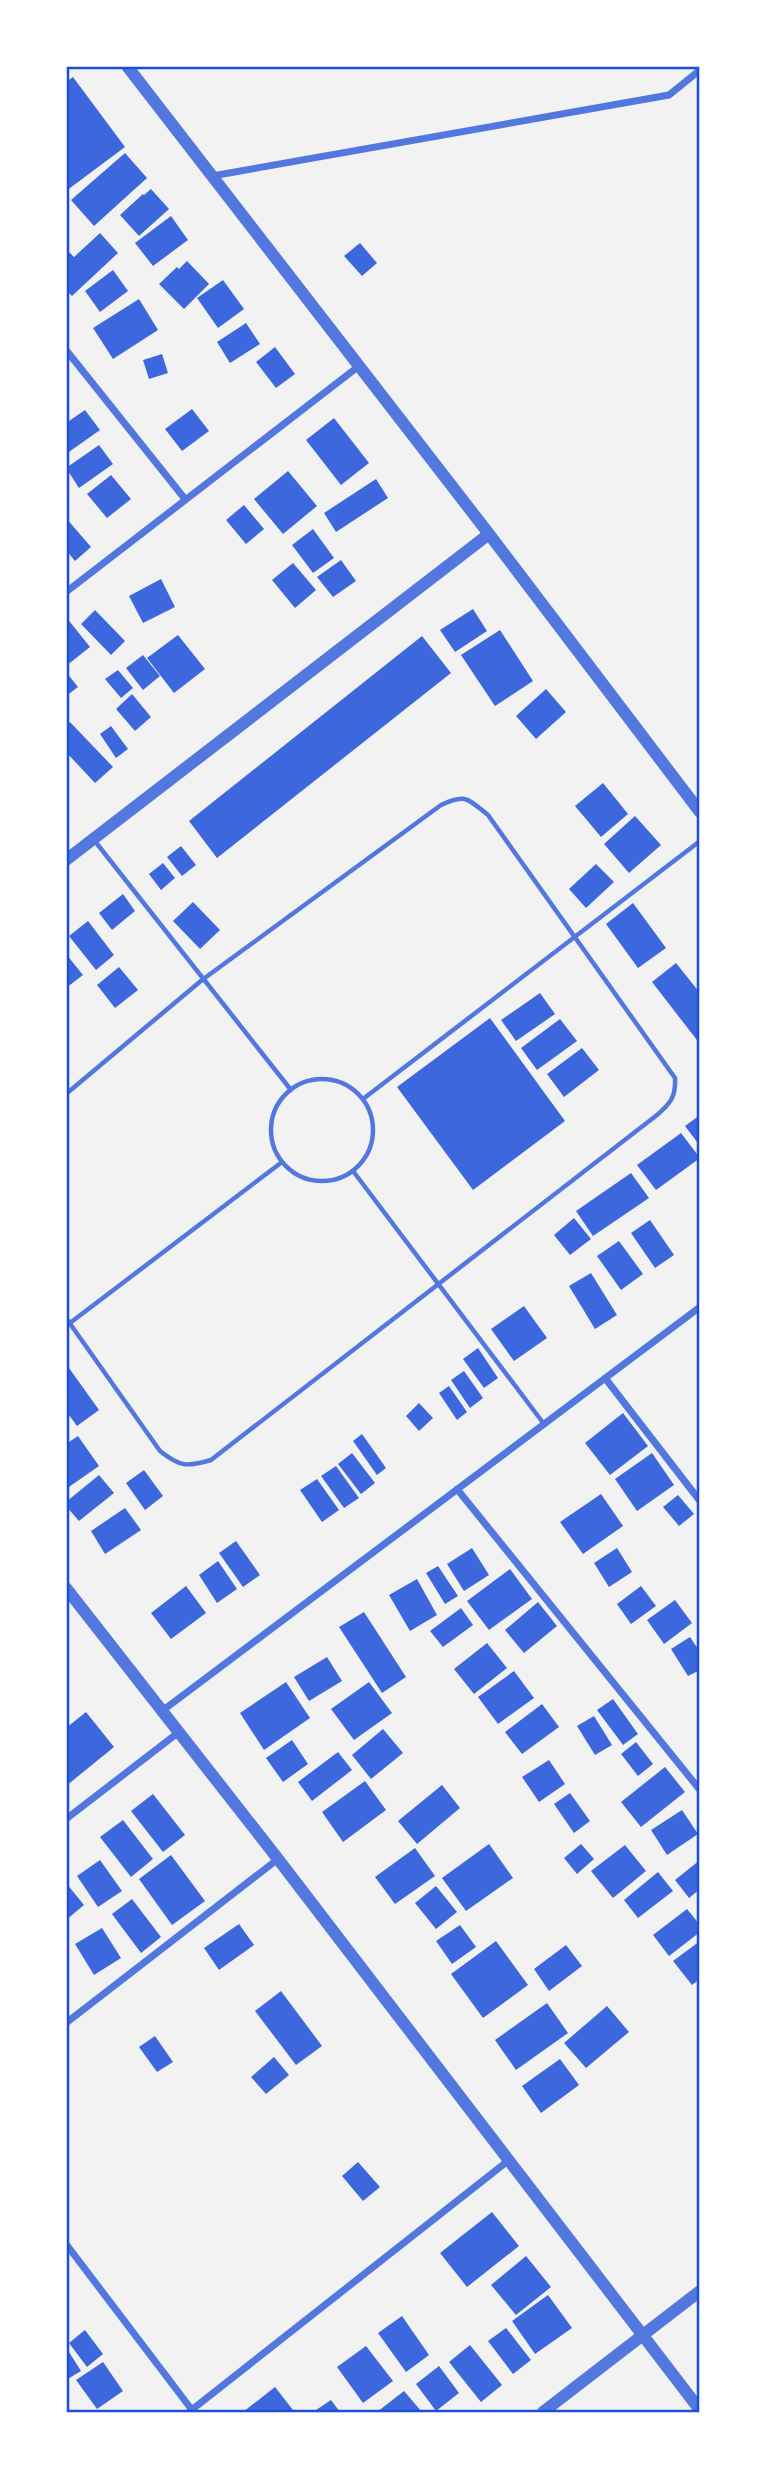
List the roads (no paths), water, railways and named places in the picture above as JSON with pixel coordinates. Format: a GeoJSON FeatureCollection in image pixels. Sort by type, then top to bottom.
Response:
{"type":"FeatureCollection","features":[{"type":"Feature","properties":{"kind":"street"},"geometry":{"type":"LineString","coordinates":[[127,66],[489,534],[699,812]]}},
{"type":"Feature","properties":{"kind":"street"},"geometry":{"type":"LineString","coordinates":[[211,176],[669,95],[699,70]]}},
{"type":"Feature","properties":{"kind":"street"},"geometry":{"type":"LineString","coordinates":[[66,349],[185,499]]}},
{"type":"Feature","properties":{"kind":"street"},"geometry":{"type":"LineString","coordinates":[[66,592],[359,366]]}},
{"type":"Feature","properties":{"kind":"street"},"geometry":{"type":"LineString","coordinates":[[66,860],[489,534]]}},
{"type":"Feature","properties":{"kind":"street"},"geometry":{"type":"LineString","coordinates":[[162,1711],[699,1307]]}},
{"type":"Feature","properties":{"kind":"street"},"geometry":{"type":"LineString","coordinates":[[605,1378],[699,1501]]}},
{"type":"Feature","properties":{"kind":"street"},"geometry":{"type":"LineString","coordinates":[[457,1489],[699,1790]]}},
{"type":"Feature","properties":{"kind":"street"},"geometry":{"type":"LineString","coordinates":[[66,1588],[278,1858],[699,2410]]}},
{"type":"Feature","properties":{"kind":"street"},"geometry":{"type":"LineString","coordinates":[[66,1819],[179,1732]]}},
{"type":"Feature","properties":{"kind":"street"},"geometry":{"type":"LineString","coordinates":[[66,2023],[278,1858]]}},
{"type":"Feature","properties":{"kind":"street"},"geometry":{"type":"LineString","coordinates":[[66,2244],[190,2411],[509,2160]]}},
{"type":"Feature","properties":{"kind":"street"},"geometry":{"type":"LineString","coordinates":[[543,2413],[699,2291]]}},
{"type":"Feature","properties":{"kind":"lane"},"geometry":{"type":"LineString","coordinates":[[66,1094],[202,980],[441,805],[457,798],[469,800],[488,815],[675,1077],[676,1092],[671,1103],[657,1115],[211,1460],[190,1466],[174,1463],[160,1451],[68,1323],[282,1161]]}},
{"type":"Feature","properties":{"kind":"lane"},"geometry":{"type":"LineString","coordinates":[[93,839],[291,1090]]}},
{"type":"Feature","properties":{"kind":"lane"},"geometry":{"type":"LineString","coordinates":[[363,1099],[699,841]]}},
{"type":"Feature","properties":{"kind":"lane"},"geometry":{"type":"LineString","coordinates":[[329,1080],[353,1090],[363,1099],[369,1111],[373,1137],[369,1150],[353,1171],[329,1181],[316,1181],[303,1178],[282,1161],[275,1150],[272,1124],[275,1111],[291,1090],[302,1083],[329,1080]]}},
{"type":"Feature","properties":{"kind":"lane"},"geometry":{"type":"LineString","coordinates":[[353,1171],[544,1424]]}}]}
